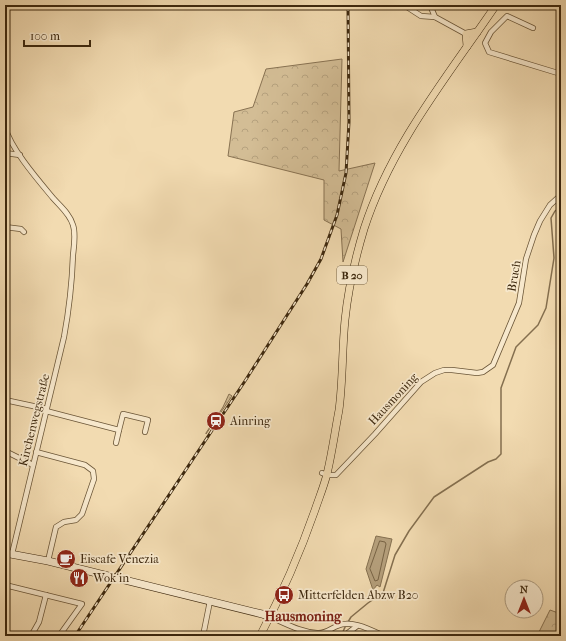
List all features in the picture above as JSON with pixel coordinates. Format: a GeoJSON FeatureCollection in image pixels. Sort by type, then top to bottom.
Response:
{"type":"FeatureCollection","features":[{"type":"Feature","properties":{"kind":"main road","name":"B 20"},"geometry":{"type":"LineString","coordinates":[[260,636],[270,617],[301,546],[324,474],[339,409],[345,321],[353,271],[371,210],[404,139],[432,96],[496,5]]}},
{"type":"Feature","properties":{"kind":"main road"},"geometry":{"type":"LineString","coordinates":[[467,46],[466,34],[477,32]]}},
{"type":"Feature","properties":{"kind":"street"},"geometry":{"type":"LineString","coordinates":[[404,5],[421,16],[434,17],[466,34]]}},
{"type":"Feature","properties":{"kind":"street"},"geometry":{"type":"LineString","coordinates":[[431,6],[434,17]]}},
{"type":"Feature","properties":{"kind":"street"},"geometry":{"type":"LineString","coordinates":[[533,28],[507,16],[491,32],[486,42],[489,52],[561,74]]}},
{"type":"Feature","properties":{"kind":"street","name":"Kirchenwegstraße"},"geometry":{"type":"LineString","coordinates":[[5,127],[8,137],[20,155],[45,189],[67,213],[73,224],[74,241],[72,283],[64,338],[33,465],[8,553]]}},
{"type":"Feature","properties":{"kind":"street"},"geometry":{"type":"LineString","coordinates":[[5,153],[20,155]]}},
{"type":"Feature","properties":{"kind":"street","name":"Bruch"},"geometry":{"type":"LineString","coordinates":[[493,365],[519,303],[529,250],[540,221],[550,205],[561,196]]}},
{"type":"Feature","properties":{"kind":"street"},"geometry":{"type":"LineString","coordinates":[[5,227],[21,229],[24,232]]}},
{"type":"Feature","properties":{"kind":"street","name":"Hausmoning"},"geometry":{"type":"LineString","coordinates":[[324,474],[336,474],[375,434],[421,382],[435,373],[452,370],[477,373],[483,372],[493,365]]}},
{"type":"Feature","properties":{"kind":"street"},"geometry":{"type":"LineString","coordinates":[[5,400],[119,430]]}},
{"type":"Feature","properties":{"kind":"street"},"geometry":{"type":"LineString","coordinates":[[116,443],[124,414],[148,420],[145,432]]}},
{"type":"Feature","properties":{"kind":"street"},"geometry":{"type":"LineString","coordinates":[[5,451],[33,465]]}},
{"type":"Feature","properties":{"kind":"street"},"geometry":{"type":"LineString","coordinates":[[36,452],[85,465],[93,471],[94,479],[82,514],[76,520],[64,522],[56,527],[48,562]]}},
{"type":"Feature","properties":{"kind":"street"},"geometry":{"type":"LineString","coordinates":[[8,553],[262,614],[292,627],[318,634],[328,632],[338,625],[348,625],[372,630],[384,636]]}},
{"type":"Feature","properties":{"kind":"street"},"geometry":{"type":"LineString","coordinates":[[5,585],[82,604],[59,636]]}},
{"type":"Feature","properties":{"kind":"street"},"geometry":{"type":"LineString","coordinates":[[31,636],[39,622],[46,595]]}},
{"type":"Feature","properties":{"kind":"street"},"geometry":{"type":"LineString","coordinates":[[203,636],[210,601]]}},
{"type":"Feature","properties":{"kind":"street"},"geometry":{"type":"LineString","coordinates":[[344,636],[357,626]]}},
{"type":"Feature","properties":{"kind":"green space"},"geometry":{"type":"Polygon","coordinates":[[[342,59],[339,171],[375,163],[343,262],[341,229],[324,220],[324,180],[228,156],[234,112],[253,107],[266,69],[342,59]]]}},
{"type":"Feature","properties":{"kind":"green space"},"geometry":{"type":"Polygon","coordinates":[[[229,394],[232,396],[206,434],[223,407],[229,394]]]}},
{"type":"Feature","properties":{"kind":"green space"},"geometry":{"type":"Polygon","coordinates":[[[550,610],[561,614],[561,636],[537,636],[550,610]]]}},
{"type":"Feature","properties":{"kind":"water"},"geometry":{"type":"Polygon","coordinates":[[[376,536],[392,539],[380,587],[377,585],[373,590],[366,569],[376,536]]]}},
{"type":"Feature","properties":{"kind":"waterway"},"geometry":{"type":"LineString","coordinates":[[348,622],[351,617],[383,593],[395,555],[409,531],[434,497],[488,462],[496,459],[501,454],[501,388],[516,347],[538,325],[546,308],[554,258],[551,218],[555,211],[561,207]]}},
{"type":"Feature","properties":{"kind":"waterway"},"geometry":{"type":"LineString","coordinates":[[341,636],[346,625]]}},
{"type":"Feature","properties":{"kind":"railway"},"geometry":{"type":"LineString","coordinates":[[75,636],[245,381],[307,284],[321,259],[337,215],[346,173],[349,122],[348,5]]}},
{"type":"Feature","properties":{"kind":"place","name":"Ainring"},"geometry":{"type":"Point","coordinates":[216,421]}},
{"type":"Feature","properties":{"kind":"place","name":"Eiscafe Venezia"},"geometry":{"type":"Point","coordinates":[66,559]}},
{"type":"Feature","properties":{"kind":"place","name":"Wok in"},"geometry":{"type":"Point","coordinates":[79,578]}},
{"type":"Feature","properties":{"kind":"place","name":"Mitterfelden Abzw B20"},"geometry":{"type":"Point","coordinates":[284,595]}},
{"type":"Feature","properties":{"kind":"district","name":"Hausmoning"},"geometry":{"type":"Point","coordinates":[303,616]}}]}
